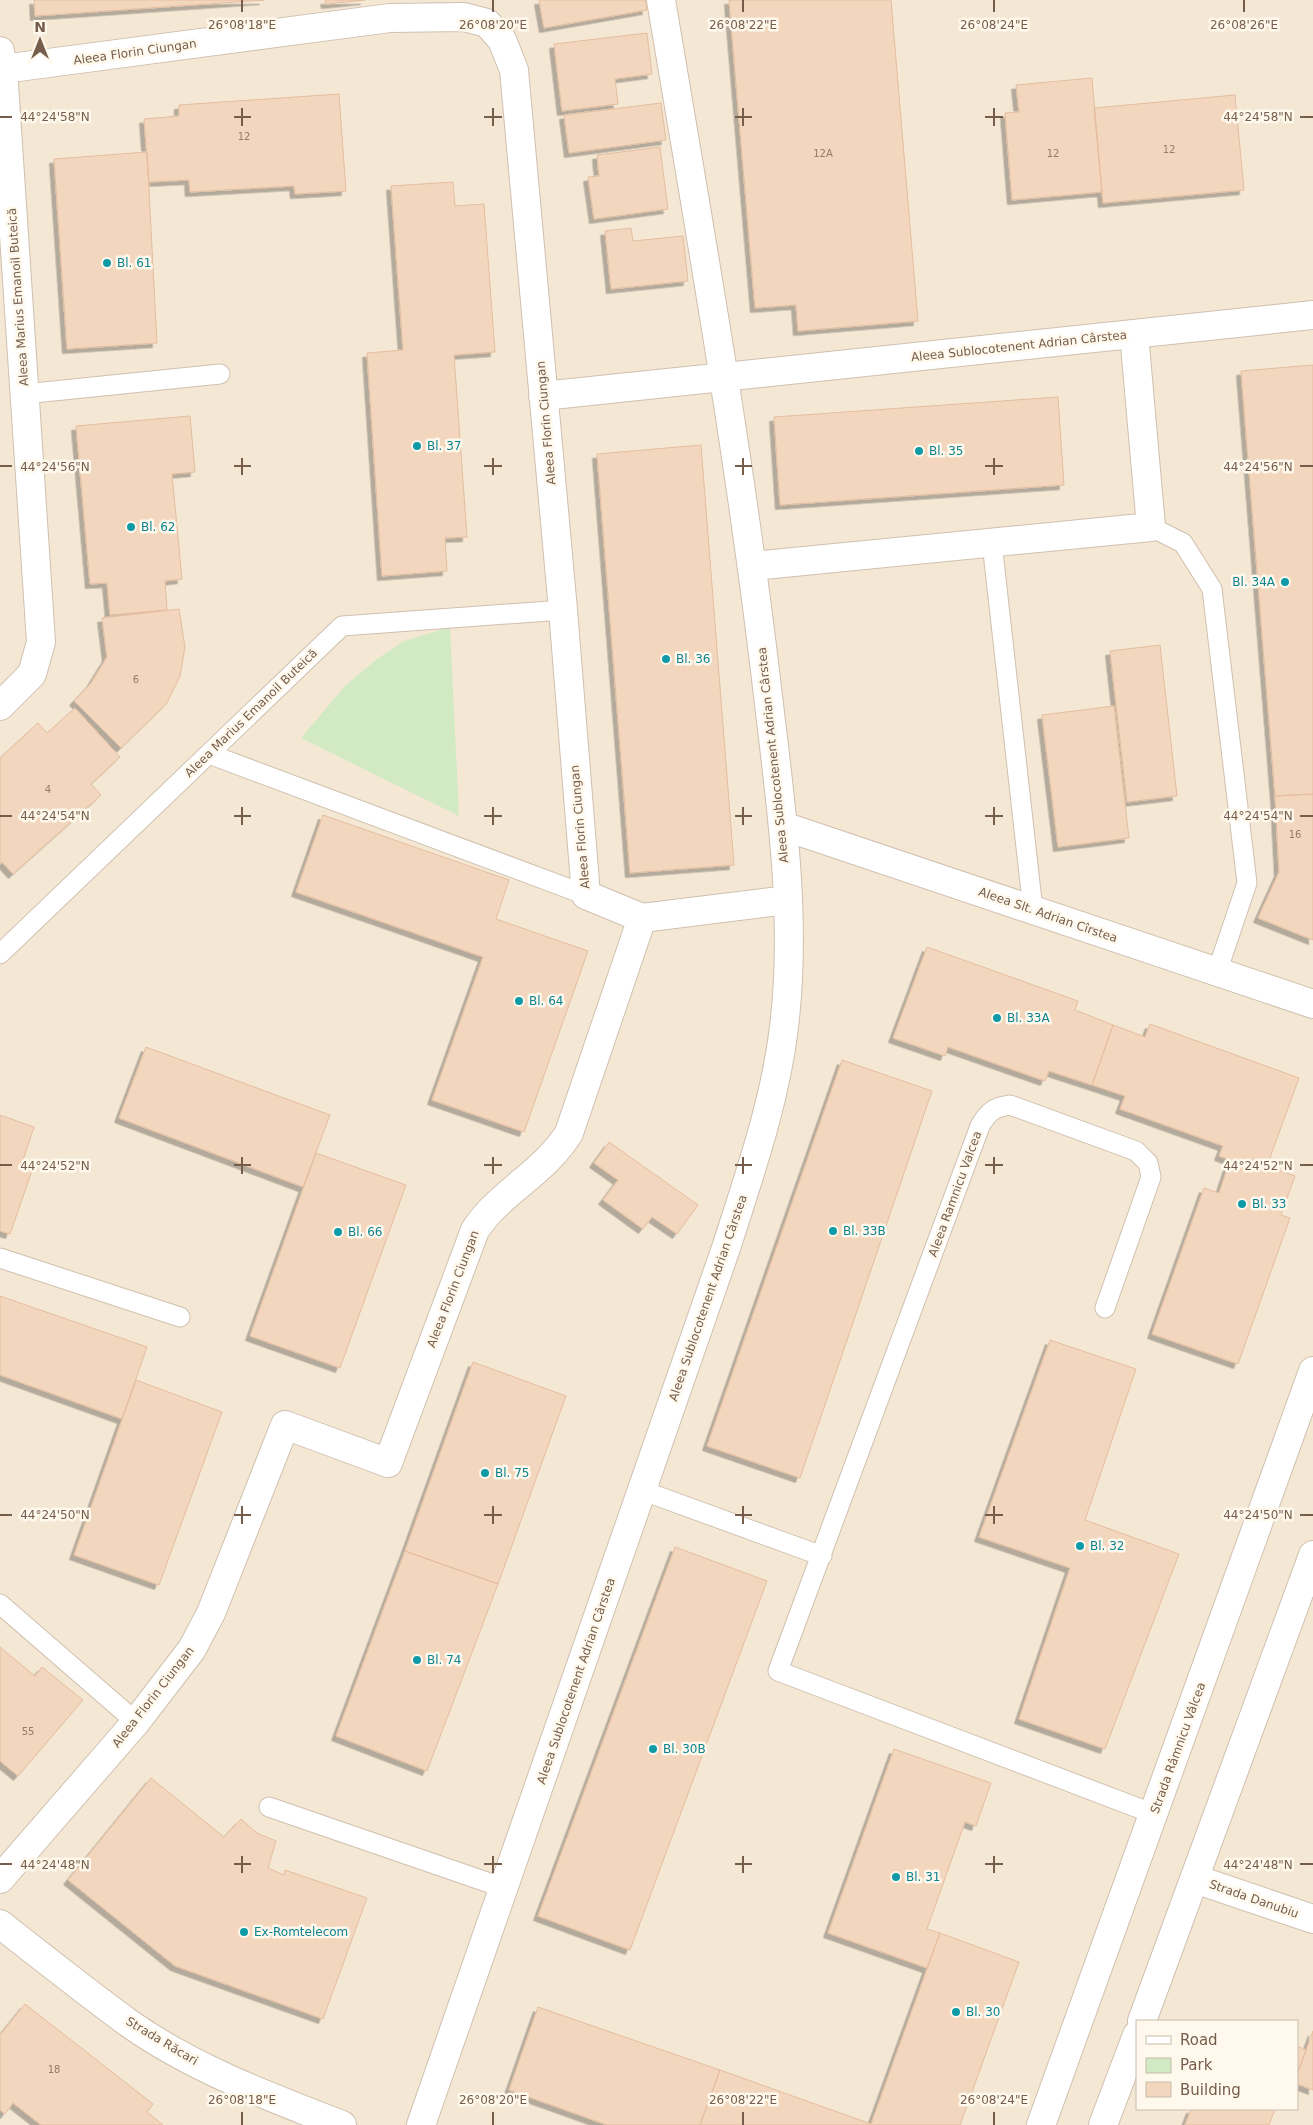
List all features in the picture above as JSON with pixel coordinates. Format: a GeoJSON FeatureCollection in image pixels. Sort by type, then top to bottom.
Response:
{"type":"FeatureCollection","features":[{"type":"Feature","properties":{"kind":"street","name":"Aleea Sublocotenent Adrian Cârstea"},"geometry":{"type":"LineString","coordinates":[[420,2125],[726,1248],[764,1130],[784,1027],[789,948],[783,826],[752,566],[725,378],[661,0]]}},
{"type":"Feature","properties":{"kind":"street","name":"Aleea Florin Ciungan"},"geometry":{"type":"LineString","coordinates":[[0,1879],[136,1722],[192,1649],[211,1613],[284,1425],[388,1463],[475,1230],[492,1209],[539,1169],[559,1148],[569,1133],[642,918],[586,894],[563,610],[514,70],[502,40],[487,23],[464,17],[390,18],[1,63]]}},
{"type":"Feature","properties":{"kind":"street","name":"Aleea Marius Emanoil Buteică"},"geometry":{"type":"LineString","coordinates":[[0,706],[32,674],[42,642],[1,63]]}},
{"type":"Feature","properties":{"kind":"street","name":"Aleea Sublocotenent Adrian Cârstea"},"geometry":{"type":"LineString","coordinates":[[543,396],[1313,315]]}},
{"type":"Feature","properties":{"kind":"street"},"geometry":{"type":"LineString","coordinates":[[752,566],[1151,526],[1134,334]]}},
{"type":"Feature","properties":{"kind":"street","name":"Aleea Slt. Adrian Cîrstea"},"geometry":{"type":"LineString","coordinates":[[783,826],[1313,1004]]}},
{"type":"Feature","properties":{"kind":"street"},"geometry":{"type":"LineString","coordinates":[[642,918],[787,900]]}},
{"type":"Feature","properties":{"kind":"street","name":"Strada Râmnicu Vâlcea"},"geometry":{"type":"LineString","coordinates":[[1041,2125],[1313,1371]]}},
{"type":"Feature","properties":{"kind":"street"},"geometry":{"type":"LineString","coordinates":[[1142,2020],[1313,1555]]}},
{"type":"Feature","properties":{"kind":"street","name":"Strada Danubiu"},"geometry":{"type":"LineString","coordinates":[[1195,1879],[1313,1919]]}},
{"type":"Feature","properties":{"kind":"street","name":"Strada Răcari"},"geometry":{"type":"LineString","coordinates":[[2,1929],[131,2024],[176,2051],[234,2081],[342,2125]]}},
{"type":"Feature","properties":{"kind":"street"},"geometry":{"type":"LineString","coordinates":[[1103,2125],[1136,2038]]}},
{"type":"Feature","properties":{"kind":"lane","name":"Aleea Marius Emanoil Buteică"},"geometry":{"type":"LineString","coordinates":[[24,394],[220,374]]}},
{"type":"Feature","properties":{"kind":"lane"},"geometry":{"type":"LineString","coordinates":[[1151,526],[1183,543],[1212,589],[1247,883],[1217,972]]}},
{"type":"Feature","properties":{"kind":"lane"},"geometry":{"type":"LineString","coordinates":[[992,543],[1034,910]]}},
{"type":"Feature","properties":{"kind":"lane","name":"Aleea Marius Emanoil Buteică"},"geometry":{"type":"LineString","coordinates":[[0,954],[342,626],[563,610]]}},
{"type":"Feature","properties":{"kind":"lane"},"geometry":{"type":"LineString","coordinates":[[209,754],[586,894]]}},
{"type":"Feature","properties":{"kind":"lane","name":"Aleea Ramnicu Valcea"},"geometry":{"type":"LineString","coordinates":[[1105,1308],[1151,1177],[1148,1163],[1136,1151],[1010,1105],[996,1107],[986,1115],[980,1126],[778,1672],[1154,1814]]}},
{"type":"Feature","properties":{"kind":"lane"},"geometry":{"type":"LineString","coordinates":[[0,1258],[180,1317]]}},
{"type":"Feature","properties":{"kind":"lane"},"geometry":{"type":"LineString","coordinates":[[641,1490],[822,1556]]}},
{"type":"Feature","properties":{"kind":"lane"},"geometry":{"type":"LineString","coordinates":[[0,1604],[136,1722]]}},
{"type":"Feature","properties":{"kind":"lane"},"geometry":{"type":"LineString","coordinates":[[269,1807],[504,1888]]}},
{"type":"Feature","properties":{"kind":"shaded area"},"geometry":{"type":"Polygon","coordinates":[[[0,0],[1313,0],[1313,2125],[0,2125],[0,0]]]}},
{"type":"Feature","properties":{"kind":"green space"},"geometry":{"type":"Polygon","coordinates":[[[450,627],[459,816],[301,738],[346,685],[377,659],[404,641],[450,627]]]}},
{"type":"Feature","properties":{"kind":"building"},"geometry":{"type":"Polygon","coordinates":[[[34,0],[264,0],[35,16],[34,0]]]}},
{"type":"Feature","properties":{"kind":"building"},"geometry":{"type":"Polygon","coordinates":[[[325,0],[365,0],[326,4],[325,0]]]}},
{"type":"Feature","properties":{"kind":"building"},"geometry":{"type":"Polygon","coordinates":[[[539,0],[645,0],[647,10],[544,28],[539,0]]]}},
{"type":"Feature","properties":{"kind":"building"},"geometry":{"type":"Polygon","coordinates":[[[729,0],[891,0],[918,321],[798,331],[796,305],[755,308],[729,0]]]}},
{"type":"Feature","properties":{"kind":"building"},"geometry":{"type":"Polygon","coordinates":[[[647,33],[652,74],[615,79],[618,104],[562,111],[554,44],[647,33]]]}},
{"type":"Feature","properties":{"kind":"building"},"geometry":{"type":"Polygon","coordinates":[[[1092,78],[1102,192],[1012,200],[1005,113],[1019,112],[1016,85],[1092,78]]]}},
{"type":"Feature","properties":{"kind":"building"},"geometry":{"type":"Polygon","coordinates":[[[339,94],[346,191],[295,194],[294,186],[190,192],[189,180],[149,182],[144,119],[179,116],[179,105],[339,94]]]}},
{"type":"Feature","properties":{"kind":"building"},"geometry":{"type":"Polygon","coordinates":[[[1235,95],[1244,190],[1103,203],[1094,108],[1235,95]]]}},
{"type":"Feature","properties":{"kind":"building"},"geometry":{"type":"Polygon","coordinates":[[[661,103],[666,140],[569,153],[564,115],[661,103]]]}},
{"type":"Feature","properties":{"kind":"building"},"geometry":{"type":"Polygon","coordinates":[[[660,147],[668,209],[594,219],[588,177],[599,176],[597,155],[660,147]]]}},
{"type":"Feature","properties":{"kind":"building","name":"Bl. 61"},"geometry":{"type":"Polygon","coordinates":[[[147,152],[157,343],[67,349],[54,159],[147,152]]]}},
{"type":"Feature","properties":{"kind":"building","name":"Bl. 37"},"geometry":{"type":"Polygon","coordinates":[[[453,182],[455,206],[484,204],[495,352],[454,355],[467,537],[445,538],[447,571],[382,576],[367,353],[403,350],[391,186],[453,182]]]}},
{"type":"Feature","properties":{"kind":"building"},"geometry":{"type":"Polygon","coordinates":[[[631,228],[633,241],[683,236],[688,281],[611,289],[605,231],[631,228]]]}},
{"type":"Feature","properties":{"kind":"building","name":"Bl. 34A"},"geometry":{"type":"Polygon","coordinates":[[[1313,365],[1313,794],[1275,796],[1241,371],[1313,365]]]}},
{"type":"Feature","properties":{"kind":"building","name":"Bl. 35"},"geometry":{"type":"Polygon","coordinates":[[[1058,397],[1064,485],[780,505],[774,417],[1058,397]]]}},
{"type":"Feature","properties":{"kind":"building","name":"Bl. 62"},"geometry":{"type":"Polygon","coordinates":[[[190,416],[195,472],[172,474],[182,579],[165,581],[167,610],[110,615],[107,583],[90,584],[76,426],[190,416]]]}},
{"type":"Feature","properties":{"kind":"building","name":"Bl. 36"},"geometry":{"type":"Polygon","coordinates":[[[701,445],[734,865],[630,873],[597,454],[701,445]]]}},
{"type":"Feature","properties":{"kind":"building"},"geometry":{"type":"Polygon","coordinates":[[[179,609],[185,647],[180,676],[167,703],[121,748],[74,701],[91,683],[107,657],[102,618],[179,609]]]}},
{"type":"Feature","properties":{"kind":"building"},"geometry":{"type":"Polygon","coordinates":[[[1160,645],[1177,796],[1127,802],[1110,651],[1160,645]]]}},
{"type":"Feature","properties":{"kind":"building"},"geometry":{"type":"Polygon","coordinates":[[[1114,706],[1129,838],[1058,847],[1042,715],[1114,706]]]}},
{"type":"Feature","properties":{"kind":"building"},"geometry":{"type":"Polygon","coordinates":[[[75,708],[120,757],[91,784],[101,795],[13,874],[2,862],[0,865],[0,758],[38,723],[47,733],[75,708]]]}},
{"type":"Feature","properties":{"kind":"building"},"geometry":{"type":"Polygon","coordinates":[[[1313,794],[1313,940],[1258,918],[1279,872],[1275,796],[1313,794]]]}},
{"type":"Feature","properties":{"kind":"building","name":"Bl. 64"},"geometry":{"type":"Polygon","coordinates":[[[323,815],[509,880],[496,919],[588,951],[524,1132],[432,1100],[483,957],[296,892],[323,815]]]}},
{"type":"Feature","properties":{"kind":"building","name":"Bl. 33A"},"geometry":{"type":"Polygon","coordinates":[[[927,947],[1078,1001],[1075,1010],[1113,1025],[1092,1085],[1049,1071],[1045,1081],[948,1047],[945,1056],[893,1038],[927,947]]]}},
{"type":"Feature","properties":{"kind":"building","name":"Bl. 33"},"geometry":{"type":"Polygon","coordinates":[[[1150,1024],[1299,1078],[1267,1166],[1295,1176],[1281,1215],[1290,1218],[1238,1364],[1152,1334],[1204,1188],[1219,1193],[1230,1160],[1219,1156],[1223,1146],[1120,1109],[1125,1096],[1092,1085],[1113,1025],[1145,1037],[1150,1024]]]}},
{"type":"Feature","properties":{"kind":"building"},"geometry":{"type":"Polygon","coordinates":[[[146,1047],[330,1115],[303,1187],[119,1118],[146,1047]]]}},
{"type":"Feature","properties":{"kind":"building","name":"Bl. 33B"},"geometry":{"type":"Polygon","coordinates":[[[842,1060],[932,1091],[800,1478],[707,1446],[842,1060]]]}},
{"type":"Feature","properties":{"kind":"building"},"geometry":{"type":"Polygon","coordinates":[[[0,1115],[34,1127],[22,1163],[33,1168],[10,1234],[0,1231],[0,1115]]]}},
{"type":"Feature","properties":{"kind":"building"},"geometry":{"type":"Polygon","coordinates":[[[609,1142],[698,1205],[677,1234],[652,1217],[643,1229],[603,1200],[618,1180],[594,1163],[609,1142]]]}},
{"type":"Feature","properties":{"kind":"building","name":"Bl. 66"},"geometry":{"type":"Polygon","coordinates":[[[316,1153],[406,1185],[340,1368],[250,1336],[316,1153]]]}},
{"type":"Feature","properties":{"kind":"building"},"geometry":{"type":"Polygon","coordinates":[[[0,1296],[147,1347],[122,1419],[0,1375],[0,1296]]]}},
{"type":"Feature","properties":{"kind":"building","name":"Bl. 32"},"geometry":{"type":"Polygon","coordinates":[[[1050,1340],[1136,1369],[1085,1520],[1179,1554],[1105,1749],[1019,1719],[1070,1568],[979,1537],[1050,1340]]]}},
{"type":"Feature","properties":{"kind":"building","name":"Bl. 75"},"geometry":{"type":"Polygon","coordinates":[[[473,1362],[566,1396],[498,1584],[405,1551],[473,1362]]]}},
{"type":"Feature","properties":{"kind":"building"},"geometry":{"type":"Polygon","coordinates":[[[136,1380],[222,1412],[159,1585],[74,1555],[136,1380]]]}},
{"type":"Feature","properties":{"kind":"building","name":"Bl. 30B"},"geometry":{"type":"Polygon","coordinates":[[[675,1547],[767,1581],[630,1950],[538,1916],[675,1547]]]}},
{"type":"Feature","properties":{"kind":"building","name":"Bl. 74"},"geometry":{"type":"Polygon","coordinates":[[[405,1551],[498,1584],[427,1771],[336,1736],[405,1551]]]}},
{"type":"Feature","properties":{"kind":"building"},"geometry":{"type":"Polygon","coordinates":[[[0,1647],[35,1676],[42,1667],[83,1700],[18,1776],[0,1761],[0,1647]]]}},
{"type":"Feature","properties":{"kind":"building","name":"Bl. 31"},"geometry":{"type":"Polygon","coordinates":[[[894,1749],[991,1783],[976,1826],[965,1822],[927,1929],[940,1933],[927,1968],[828,1933],[894,1749]]]}},
{"type":"Feature","properties":{"kind":"building","name":"Ex-Romtelecom"},"geometry":{"type":"Polygon","coordinates":[[[151,1778],[224,1837],[241,1819],[257,1833],[276,1841],[268,1868],[284,1875],[285,1870],[367,1898],[323,2019],[175,1966],[68,1880],[151,1778]]]}},
{"type":"Feature","properties":{"kind":"building","name":"Bl. 30"},"geometry":{"type":"Polygon","coordinates":[[[940,1933],[1019,1962],[960,2125],[700,2125],[720,2070],[871,2124],[940,1933]]]}},
{"type":"Feature","properties":{"kind":"building"},"geometry":{"type":"Polygon","coordinates":[[[25,2004],[153,2104],[147,2112],[163,2125],[41,2125],[13,2103],[5,2114],[0,2110],[0,2035],[25,2004]]]}},
{"type":"Feature","properties":{"kind":"building"},"geometry":{"type":"Polygon","coordinates":[[[538,2007],[720,2070],[700,2125],[607,2125],[509,2090],[538,2007]]]}},
{"type":"Feature","properties":{"kind":"building"},"geometry":{"type":"Polygon","coordinates":[[[1313,2031],[1313,2090],[1298,2084],[1298,2072],[1313,2031]]]}},
{"type":"Feature","properties":{"kind":"building"},"geometry":{"type":"Polygon","coordinates":[[[1298,2046],[1306,2050],[1298,2072],[1298,2046]]]}},
{"type":"Feature","properties":{"kind":"building"},"geometry":{"type":"Polygon","coordinates":[[[1191,2110],[1275,2110],[1269,2125],[1185,2125],[1191,2110]]]}},
{"type":"Feature","properties":{"kind":"place","name":"Bl. 61"},"geometry":{"type":"Point","coordinates":[107,263]}},
{"type":"Feature","properties":{"kind":"place","name":"Bl. 37"},"geometry":{"type":"Point","coordinates":[417,446]}},
{"type":"Feature","properties":{"kind":"place","name":"Bl. 35"},"geometry":{"type":"Point","coordinates":[919,451]}},
{"type":"Feature","properties":{"kind":"place","name":"Bl. 62"},"geometry":{"type":"Point","coordinates":[131,527]}},
{"type":"Feature","properties":{"kind":"place","name":"Bl. 34A"},"geometry":{"type":"Point","coordinates":[1285,582]}},
{"type":"Feature","properties":{"kind":"place","name":"Bl. 36"},"geometry":{"type":"Point","coordinates":[666,659]}},
{"type":"Feature","properties":{"kind":"place","name":"Bl. 64"},"geometry":{"type":"Point","coordinates":[519,1001]}},
{"type":"Feature","properties":{"kind":"place","name":"Bl. 33A"},"geometry":{"type":"Point","coordinates":[997,1018]}},
{"type":"Feature","properties":{"kind":"place","name":"Bl. 33"},"geometry":{"type":"Point","coordinates":[1242,1204]}},
{"type":"Feature","properties":{"kind":"place","name":"Bl. 33B"},"geometry":{"type":"Point","coordinates":[833,1231]}},
{"type":"Feature","properties":{"kind":"place","name":"Bl. 66"},"geometry":{"type":"Point","coordinates":[338,1232]}},
{"type":"Feature","properties":{"kind":"place","name":"Bl. 75"},"geometry":{"type":"Point","coordinates":[485,1473]}},
{"type":"Feature","properties":{"kind":"place","name":"Bl. 32"},"geometry":{"type":"Point","coordinates":[1080,1546]}},
{"type":"Feature","properties":{"kind":"place","name":"Bl. 74"},"geometry":{"type":"Point","coordinates":[417,1660]}},
{"type":"Feature","properties":{"kind":"place","name":"Bl. 30B"},"geometry":{"type":"Point","coordinates":[653,1749]}},
{"type":"Feature","properties":{"kind":"place","name":"Bl. 31"},"geometry":{"type":"Point","coordinates":[896,1877]}},
{"type":"Feature","properties":{"kind":"place","name":"Ex-Romtelecom"},"geometry":{"type":"Point","coordinates":[244,1932]}},
{"type":"Feature","properties":{"kind":"place","name":"Bl. 30"},"geometry":{"type":"Point","coordinates":[956,2012]}}]}
